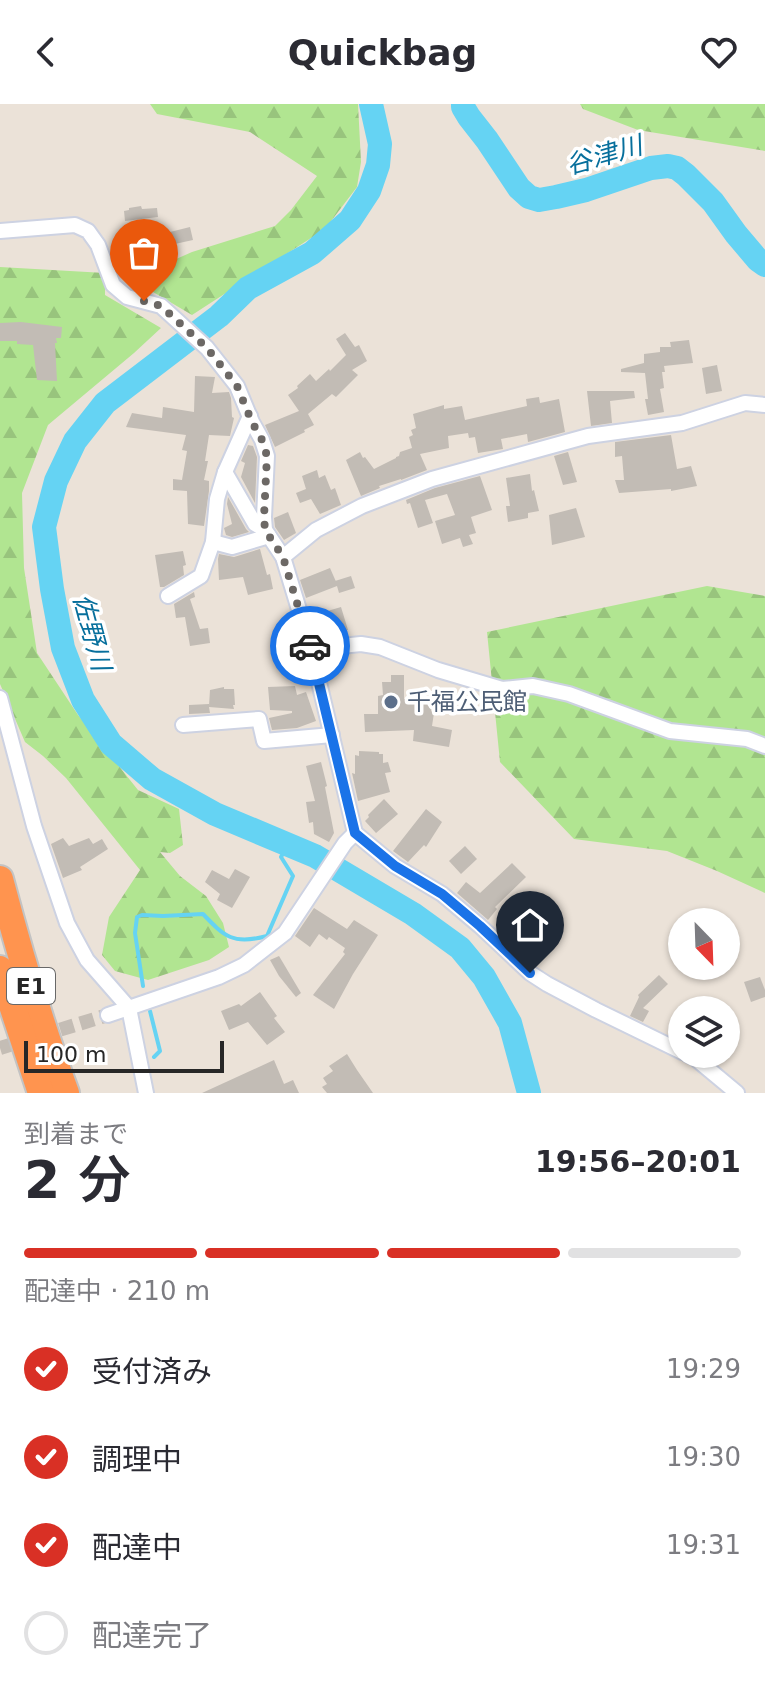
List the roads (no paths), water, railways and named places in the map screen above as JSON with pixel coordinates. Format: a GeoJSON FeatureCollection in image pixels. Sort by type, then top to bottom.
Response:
{"type":"FeatureCollection","features":[{"type":"Feature","properties":{"kind":"highway","name":"E1"},"geometry":{"type":"LineString","coordinates":[[0,879],[66,1093]]}},
{"type":"Feature","properties":{"kind":"highway","name":"E1"},"geometry":{"type":"LineString","coordinates":[[0,969],[41,1093]]}},
{"type":"Feature","properties":{"kind":"street"},"geometry":{"type":"LineString","coordinates":[[0,231],[75,225],[88,231],[98,245],[113,285],[127,297],[161,306],[207,348],[237,386],[262,440],[267,456],[264,517],[267,533]]}},
{"type":"Feature","properties":{"kind":"street"},"geometry":{"type":"LineString","coordinates":[[283,557],[316,530],[362,506],[432,479],[588,436],[682,423],[745,403],[765,405]]}},
{"type":"Feature","properties":{"kind":"street"},"geometry":{"type":"LineString","coordinates":[[168,596],[201,576],[213,542],[217,499],[225,472],[250,416]]}},
{"type":"Feature","properties":{"kind":"street"},"geometry":{"type":"LineString","coordinates":[[108,1015],[219,977],[244,965],[285,933],[350,838],[332,735],[311,649],[283,557],[267,533],[255,524],[225,472]]}},
{"type":"Feature","properties":{"kind":"street"},"geometry":{"type":"LineString","coordinates":[[213,542],[232,547],[267,533]]}},
{"type":"Feature","properties":{"kind":"street"},"geometry":{"type":"LineString","coordinates":[[311,649],[361,644],[380,647],[438,670],[502,689],[533,686],[569,694],[670,731],[747,739],[765,746]]}},
{"type":"Feature","properties":{"kind":"street"},"geometry":{"type":"LineString","coordinates":[[0,698],[34,826],[67,923],[87,960],[129,1008],[146,1093]]}},
{"type":"Feature","properties":{"kind":"street"},"geometry":{"type":"LineString","coordinates":[[183,725],[259,719],[264,741],[332,735]]}},
{"type":"Feature","properties":{"kind":"street"},"geometry":{"type":"LineString","coordinates":[[350,838],[442,894],[530,973],[583,1004],[668,1045]]}},
{"type":"Feature","properties":{"kind":"street"},"geometry":{"type":"LineString","coordinates":[[707,1068],[737,1093]]}},
{"type":"Feature","properties":{"kind":"waterway","name":"佐野川"},"geometry":{"type":"LineString","coordinates":[[371,104],[380,144],[378,165],[369,191],[350,220],[312,253],[248,288],[219,316],[105,403],[75,441],[56,481],[44,527],[52,589],[63,648],[83,700],[111,744],[152,779],[215,814],[315,856],[413,914],[460,948],[484,977],[510,1023],[529,1093]]}},
{"type":"Feature","properties":{"kind":"waterway","name":"谷津川"},"geometry":{"type":"LineString","coordinates":[[463,104],[519,188],[529,197],[539,200],[556,197],[651,168],[677,168],[713,202],[736,234],[765,265]]}},
{"type":"Feature","properties":{"kind":"waterway"},"geometry":{"type":"LineString","coordinates":[[143,986],[135,933],[137,917],[203,914],[230,937],[246,940],[267,936],[293,876],[281,857],[288,844]]}},
{"type":"Feature","properties":{"kind":"waterway"},"geometry":{"type":"LineString","coordinates":[[150,1011],[160,1051],[154,1057]]}},
{"type":"Feature","properties":{"kind":"tunnel"},"geometry":{"type":"LineString","coordinates":[[0,1048],[108,1015]]}},
{"type":"Feature","properties":{"kind":"place","name":"千福公民館"},"geometry":{"type":"Point","coordinates":[391,702]}}]}
